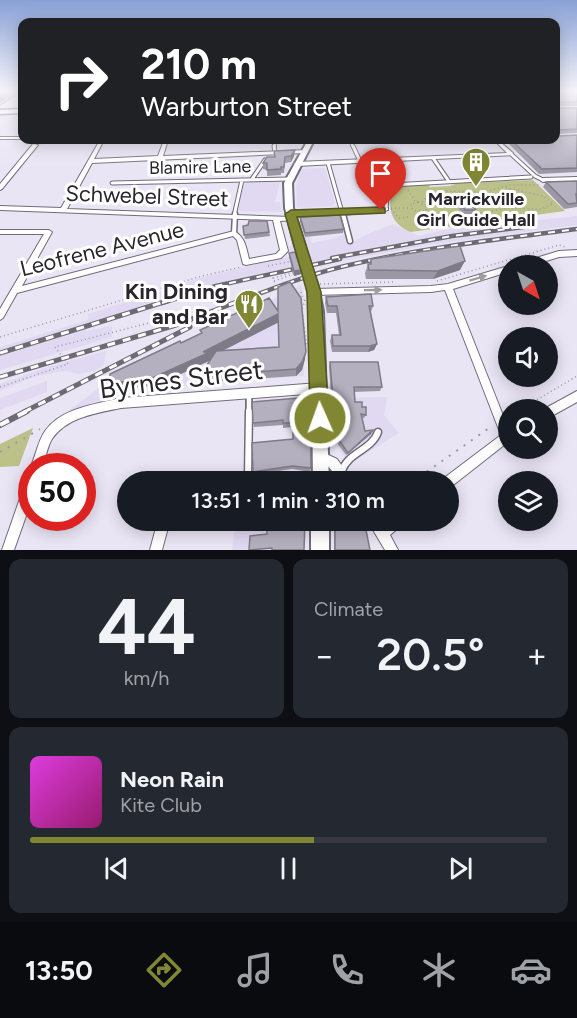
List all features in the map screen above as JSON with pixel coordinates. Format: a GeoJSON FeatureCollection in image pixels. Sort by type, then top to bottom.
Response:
{"type":"FeatureCollection","features":[{"type":"Feature","properties":{"kind":"main road"},"geometry":{"type":"LineString","coordinates":[[308,144],[289,179],[287,193],[309,292],[327,452],[320,471]]}},
{"type":"Feature","properties":{"kind":"main road"},"geometry":{"type":"LineString","coordinates":[[320,531],[320,550]]}},
{"type":"Feature","properties":{"kind":"street"},"geometry":{"type":"LineString","coordinates":[[0,138],[18,138]]}},
{"type":"Feature","properties":{"kind":"street"},"geometry":{"type":"LineString","coordinates":[[63,211],[100,144]]}},
{"type":"Feature","properties":{"kind":"street"},"geometry":{"type":"LineString","coordinates":[[160,158],[165,144]]}},
{"type":"Feature","properties":{"kind":"street"},"geometry":{"type":"LineString","coordinates":[[500,144],[511,154]]}},
{"type":"Feature","properties":{"kind":"street"},"geometry":{"type":"LineString","coordinates":[[0,188],[35,145]]}},
{"type":"Feature","properties":{"kind":"street"},"geometry":{"type":"LineString","coordinates":[[91,160],[304,151]]}},
{"type":"Feature","properties":{"kind":"street"},"geometry":{"type":"LineString","coordinates":[[297,165],[511,154]]}},
{"type":"Feature","properties":{"kind":"street"},"geometry":{"type":"LineString","coordinates":[[541,182],[577,179]]}},
{"type":"Feature","properties":{"kind":"street","name":"Schwebel Street"},"geometry":{"type":"LineString","coordinates":[[0,208],[276,218],[388,209]]}},
{"type":"Feature","properties":{"kind":"street"},"geometry":{"type":"LineString","coordinates":[[234,232],[240,239],[245,261],[251,262],[283,253],[276,218]]}},
{"type":"Feature","properties":{"kind":"street"},"geometry":{"type":"LineString","coordinates":[[0,232],[49,232],[0,315]]}},
{"type":"Feature","properties":{"kind":"street","name":"Leofrene Avenue"},"geometry":{"type":"LineString","coordinates":[[14,291],[234,232]]}},
{"type":"Feature","properties":{"kind":"street"},"geometry":{"type":"LineString","coordinates":[[556,255],[577,253]]}},
{"type":"Feature","properties":{"kind":"street"},"geometry":{"type":"LineString","coordinates":[[309,292],[448,287],[498,272]]}},
{"type":"Feature","properties":{"kind":"street"},"geometry":{"type":"LineString","coordinates":[[448,287],[498,413]]}},
{"type":"Feature","properties":{"kind":"street","name":"Byrnes Street"},"geometry":{"type":"LineString","coordinates":[[53,430],[70,419],[122,402],[319,388]]}},
{"type":"Feature","properties":{"kind":"street"},"geometry":{"type":"LineString","coordinates":[[558,407],[577,396]]}},
{"type":"Feature","properties":{"kind":"street"},"geometry":{"type":"LineString","coordinates":[[42,453],[53,430]]}},
{"type":"Feature","properties":{"kind":"street"},"geometry":{"type":"LineString","coordinates":[[459,474],[498,444]]}},
{"type":"Feature","properties":{"kind":"street"},"geometry":{"type":"LineString","coordinates":[[327,452],[329,460],[339,471]]}},
{"type":"Feature","properties":{"kind":"street"},"geometry":{"type":"LineString","coordinates":[[8,550],[18,521]]}},
{"type":"Feature","properties":{"kind":"street"},"geometry":{"type":"LineString","coordinates":[[156,550],[161,531]]}},
{"type":"Feature","properties":{"kind":"street"},"geometry":{"type":"LineString","coordinates":[[385,531],[382,533],[392,550]]}},
{"type":"Feature","properties":{"kind":"lane"},"geometry":{"type":"LineString","coordinates":[[274,144],[275,153]]}},
{"type":"Feature","properties":{"kind":"lane"},"geometry":{"type":"LineString","coordinates":[[352,144],[360,161]]}},
{"type":"Feature","properties":{"kind":"lane"},"geometry":{"type":"LineString","coordinates":[[511,154],[541,182]]}},
{"type":"Feature","properties":{"kind":"lane"},"geometry":{"type":"LineString","coordinates":[[433,158],[448,181]]}},
{"type":"Feature","properties":{"kind":"lane"},"geometry":{"type":"LineString","coordinates":[[252,180],[265,160]]}},
{"type":"Feature","properties":{"kind":"lane"},"geometry":{"type":"LineString","coordinates":[[328,163],[350,241]]}},
{"type":"Feature","properties":{"kind":"lane"},"geometry":{"type":"LineString","coordinates":[[388,209],[388,187],[531,177]]}},
{"type":"Feature","properties":{"kind":"lane","name":"Blamire Lane"},"geometry":{"type":"LineString","coordinates":[[112,183],[289,179]]}},
{"type":"Feature","properties":{"kind":"lane"},"geometry":{"type":"LineString","coordinates":[[234,232],[234,217],[242,180]]}},
{"type":"Feature","properties":{"kind":"lane"},"geometry":{"type":"LineString","coordinates":[[248,471],[249,393]]}},
{"type":"Feature","properties":{"kind":"lane"},"geometry":{"type":"LineString","coordinates":[[345,471],[344,464],[375,441],[378,432]]}},
{"type":"Feature","properties":{"kind":"path"},"geometry":{"type":"LineString","coordinates":[[422,202],[426,196],[435,193],[484,192],[504,186],[541,182],[541,195]]}},
{"type":"Feature","properties":{"kind":"path"},"geometry":{"type":"LineString","coordinates":[[388,209],[411,208],[446,218],[503,209],[539,209],[552,206],[552,202],[541,195],[510,190],[504,186]]}},
{"type":"Feature","properties":{"kind":"path"},"geometry":{"type":"LineString","coordinates":[[408,190],[415,202]]}},
{"type":"Feature","properties":{"kind":"path"},"geometry":{"type":"LineString","coordinates":[[411,208],[411,204],[422,202],[426,206],[426,211]]}},
{"type":"Feature","properties":{"kind":"path"},"geometry":{"type":"LineString","coordinates":[[388,209],[399,218],[411,217]]}},
{"type":"Feature","properties":{"kind":"path"},"geometry":{"type":"LineString","coordinates":[[434,282],[559,245],[568,248]]}},
{"type":"Feature","properties":{"kind":"path"},"geometry":{"type":"LineString","coordinates":[[268,266],[293,261]]}},
{"type":"Feature","properties":{"kind":"path"},"geometry":{"type":"LineString","coordinates":[[0,337],[202,276],[248,266],[251,262]]}},
{"type":"Feature","properties":{"kind":"path"},"geometry":{"type":"LineString","coordinates":[[295,273],[274,281],[278,277],[295,273]]}},
{"type":"Feature","properties":{"kind":"path"},"geometry":{"type":"LineString","coordinates":[[272,274],[274,281]]}},
{"type":"Feature","properties":{"kind":"path"},"geometry":{"type":"LineString","coordinates":[[308,346],[303,310],[309,292],[401,282]]}},
{"type":"Feature","properties":{"kind":"path"},"geometry":{"type":"LineString","coordinates":[[0,387],[68,364],[56,347],[157,321]]}},
{"type":"Feature","properties":{"kind":"path"},"geometry":{"type":"LineString","coordinates":[[538,399],[577,376]]}},
{"type":"Feature","properties":{"kind":"path"},"geometry":{"type":"LineString","coordinates":[[428,471],[498,423]]}},
{"type":"Feature","properties":{"kind":"path"},"geometry":{"type":"LineString","coordinates":[[0,452],[31,432],[40,429],[53,430]]}},
{"type":"Feature","properties":{"kind":"path"},"geometry":{"type":"LineString","coordinates":[[327,452],[333,442]]}},
{"type":"Feature","properties":{"kind":"shaded area"},"geometry":{"type":"Polygon","coordinates":[[[325,168],[335,203],[332,206],[297,208],[296,187],[301,169],[325,168]]]}},
{"type":"Feature","properties":{"kind":"shaded area"},"geometry":{"type":"Polygon","coordinates":[[[250,181],[280,182],[275,202],[280,202],[282,212],[238,211],[243,185],[250,181]]]}},
{"type":"Feature","properties":{"kind":"shaded area"},"geometry":{"type":"Polygon","coordinates":[[[577,216],[577,225],[435,244],[285,271],[222,286],[86,328],[86,331],[112,326],[112,337],[0,370],[0,347],[88,320],[88,314],[203,277],[291,256],[288,247],[306,243],[299,220],[304,220],[312,243],[344,234],[346,240],[353,242],[393,224],[419,236],[448,229],[577,216]]]}},
{"type":"Feature","properties":{"kind":"shaded area"},"geometry":{"type":"Polygon","coordinates":[[[302,285],[304,376],[128,390],[65,413],[113,378],[302,285]]]}},
{"type":"Feature","properties":{"kind":"shaded area"},"geometry":{"type":"Polygon","coordinates":[[[106,351],[104,365],[95,371],[79,374],[64,371],[33,377],[0,391],[0,384],[47,367],[106,351]]]}},
{"type":"Feature","properties":{"kind":"shaded area"},"geometry":{"type":"Polygon","coordinates":[[[47,381],[47,392],[0,410],[0,398],[47,381]]]}},
{"type":"Feature","properties":{"kind":"shaded area"},"geometry":{"type":"Polygon","coordinates":[[[387,397],[384,415],[399,433],[349,464],[333,440],[331,398],[387,397]]]}},
{"type":"Feature","properties":{"kind":"shaded area"},"geometry":{"type":"Polygon","coordinates":[[[235,531],[306,531],[305,550],[232,550],[235,531]]]}},
{"type":"Feature","properties":{"kind":"green space"},"geometry":{"type":"Polygon","coordinates":[[[533,180],[565,211],[410,232],[394,219],[392,214],[390,187],[428,184],[430,187],[450,186],[457,183],[533,180]]]}},
{"type":"Feature","properties":{"kind":"green space"},"geometry":{"type":"Polygon","coordinates":[[[33,428],[24,453],[18,453],[18,466],[0,467],[0,444],[33,428]]]}},
{"type":"Feature","properties":{"kind":"building"},"geometry":{"type":"Polygon","coordinates":[[[560,118],[577,118],[577,129],[560,130],[560,118]]]}},
{"type":"Feature","properties":{"kind":"building"},"geometry":{"type":"Polygon","coordinates":[[[577,135],[577,168],[542,169],[515,144],[560,144],[560,136],[577,135]]]}},
{"type":"Feature","properties":{"kind":"building"},"geometry":{"type":"Polygon","coordinates":[[[295,150],[291,156],[285,157],[284,167],[281,169],[267,170],[267,163],[263,163],[267,157],[275,157],[274,151],[295,150]]]}},
{"type":"Feature","properties":{"kind":"building"},"geometry":{"type":"Polygon","coordinates":[[[577,181],[577,203],[568,204],[546,182],[577,181]]]}},
{"type":"Feature","properties":{"kind":"building"},"geometry":{"type":"Polygon","coordinates":[[[465,199],[476,210],[465,210],[459,201],[465,199]]]}},
{"type":"Feature","properties":{"kind":"building"},"geometry":{"type":"Polygon","coordinates":[[[340,215],[344,229],[305,233],[300,217],[340,215]]]}},
{"type":"Feature","properties":{"kind":"building"},"geometry":{"type":"Polygon","coordinates":[[[249,221],[267,221],[269,232],[244,235],[243,226],[248,225],[249,221]]]}},
{"type":"Feature","properties":{"kind":"building"},"geometry":{"type":"Polygon","coordinates":[[[460,246],[465,261],[438,271],[369,270],[368,264],[371,264],[371,259],[460,246]]]}},
{"type":"Feature","properties":{"kind":"building"},"geometry":{"type":"Polygon","coordinates":[[[295,252],[301,270],[294,271],[289,253],[295,252]]]}},
{"type":"Feature","properties":{"kind":"building"},"geometry":{"type":"Polygon","coordinates":[[[290,282],[301,298],[306,352],[296,369],[200,376],[216,351],[279,347],[278,314],[203,352],[210,352],[150,379],[121,382],[105,387],[102,381],[110,377],[110,374],[202,333],[200,330],[269,298],[278,311],[278,287],[290,282]]]}},
{"type":"Feature","properties":{"kind":"building"},"geometry":{"type":"Polygon","coordinates":[[[371,294],[373,306],[369,306],[377,344],[333,346],[332,335],[341,335],[337,306],[328,306],[326,297],[371,294]]]}},
{"type":"Feature","properties":{"kind":"building"},"geometry":{"type":"Polygon","coordinates":[[[330,362],[378,362],[382,387],[354,387],[355,402],[362,402],[362,407],[366,407],[366,415],[361,414],[365,431],[373,430],[348,453],[336,436],[330,362]]]}},
{"type":"Feature","properties":{"kind":"building"},"geometry":{"type":"Polygon","coordinates":[[[310,397],[311,468],[292,466],[253,471],[252,443],[293,439],[293,423],[283,423],[283,420],[253,423],[252,402],[310,397]]]}},
{"type":"Feature","properties":{"kind":"building"},"geometry":{"type":"Polygon","coordinates":[[[267,531],[305,531],[304,550],[272,550],[272,548],[249,550],[250,536],[267,534],[267,531]]]}},
{"type":"Feature","properties":{"kind":"building"},"geometry":{"type":"Polygon","coordinates":[[[335,531],[366,531],[370,550],[335,550],[335,531]]]}},
{"type":"Feature","properties":{"kind":"railway"},"geometry":{"type":"LineString","coordinates":[[332,258],[452,236],[531,226]]}},
{"type":"Feature","properties":{"kind":"railway"},"geometry":{"type":"LineString","coordinates":[[235,303],[345,266],[402,254],[577,229]]}},
{"type":"Feature","properties":{"kind":"railway"},"geometry":{"type":"LineString","coordinates":[[162,303],[216,286],[340,259]]}},
{"type":"Feature","properties":{"kind":"railway"},"geometry":{"type":"LineString","coordinates":[[0,353],[167,301]]}},
{"type":"Feature","properties":{"kind":"railway"},"geometry":{"type":"LineString","coordinates":[[0,377],[176,325],[239,301]]}},
{"type":"Feature","properties":{"kind":"railway"},"geometry":{"type":"LineString","coordinates":[[24,412],[190,327]]}},
{"type":"Feature","properties":{"kind":"railway"},"geometry":{"type":"LineString","coordinates":[[0,425],[27,411]]}},
{"type":"Feature","properties":{"kind":"place","name":"Marrickville Girl Guide Hall"},"geometry":{"type":"Point","coordinates":[476,188]}},
{"type":"Feature","properties":{"kind":"place","name":"Kin Dining and Bar"},"geometry":{"type":"Point","coordinates":[249,330]}},
{"type":"Feature","properties":{"kind":"route"},"geometry":{"type":"LineString","coordinates":[[320,418],[317,311],[314,292],[291,214],[381,210]]}}]}
